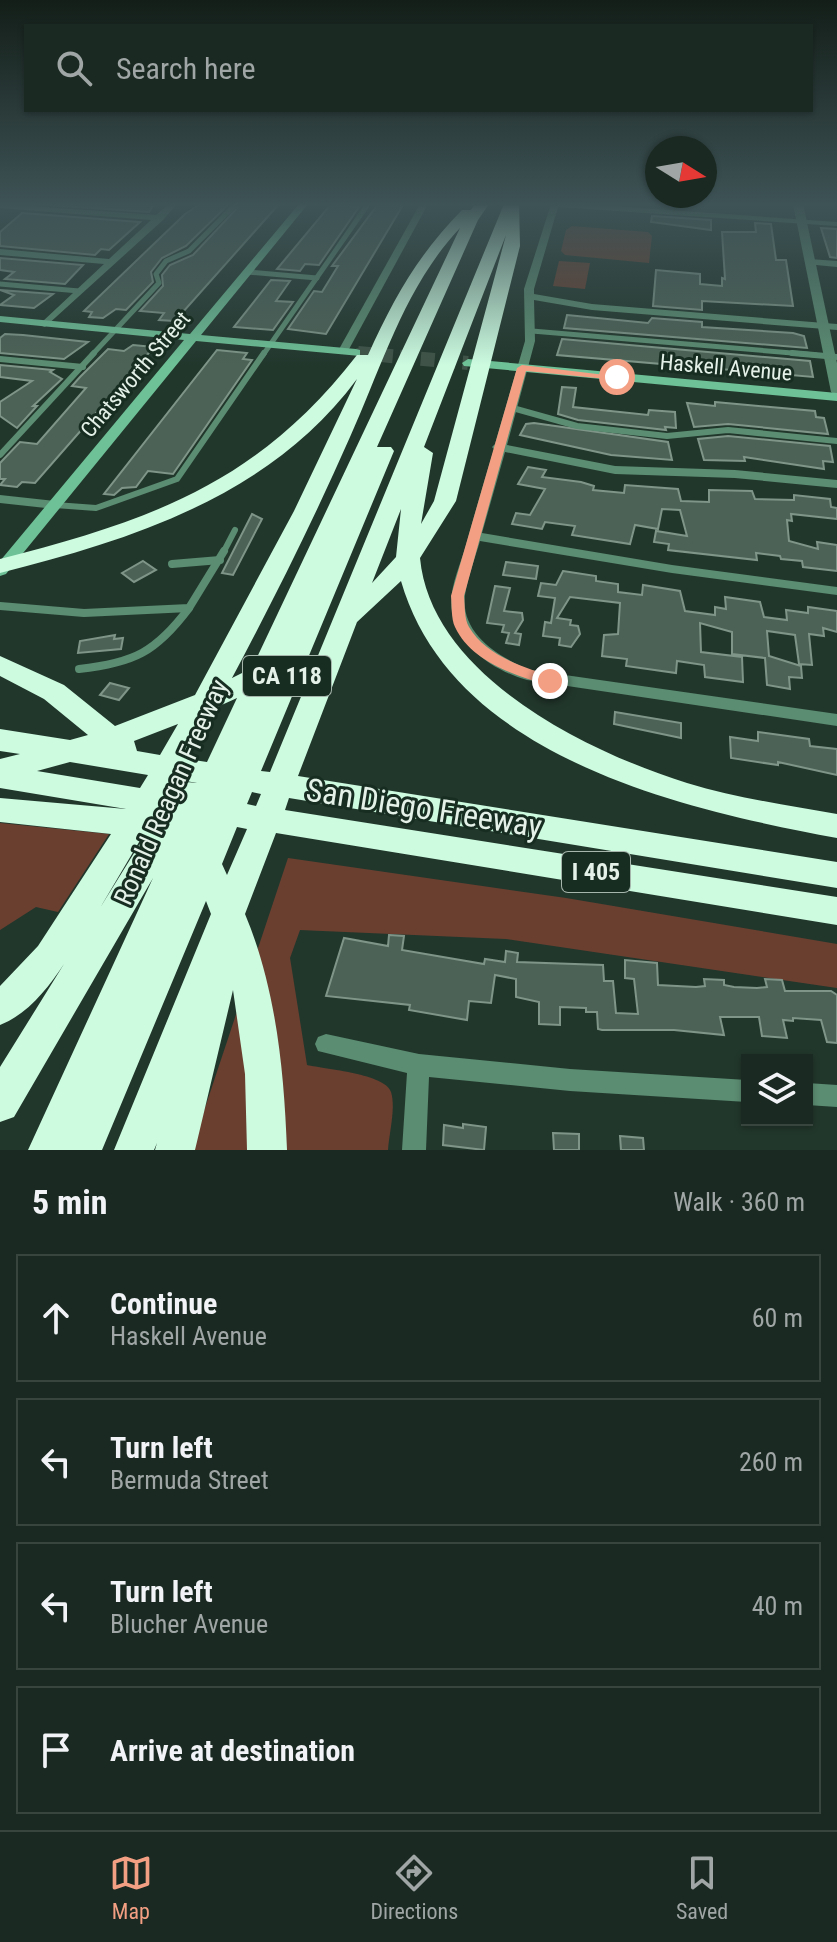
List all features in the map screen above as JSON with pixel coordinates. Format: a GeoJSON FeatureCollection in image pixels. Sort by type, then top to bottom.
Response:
{"type":"FeatureCollection","features":[{"type":"Feature","properties":{"kind":"highway"},"geometry":{"type":"LineString","coordinates":[[0,568],[90,542],[177,510],[280,453],[337,397],[427,258]]}},
{"type":"Feature","properties":{"kind":"highway","name":"Ronald Reagan Freeway"},"geometry":{"type":"LineString","coordinates":[[48,1150],[232,739],[454,258]]}},
{"type":"Feature","properties":{"kind":"highway","name":"CA 118"},"geometry":{"type":"LineString","coordinates":[[82,1150],[470,258]]}},
{"type":"Feature","properties":{"kind":"highway","name":"CA 118"},"geometry":{"type":"LineString","coordinates":[[134,1150],[490,258]]}},
{"type":"Feature","properties":{"kind":"highway"},"geometry":{"type":"LineString","coordinates":[[0,770],[93,745],[192,709],[273,667],[363,605],[426,538],[445,501],[510,258]]}},
{"type":"Feature","properties":{"kind":"highway"},"geometry":{"type":"LineString","coordinates":[[0,1008],[47,960],[205,707],[348,425],[403,296]]}},
{"type":"Feature","properties":{"kind":"highway"},"geometry":{"type":"LineString","coordinates":[[431,403],[409,530],[409,567],[430,624],[461,665],[508,707],[601,762],[684,794],[837,826]]}},
{"type":"Feature","properties":{"kind":"highway"},"geometry":{"type":"LineString","coordinates":[[0,665],[54,692],[101,726],[131,754],[165,794],[210,870],[246,969],[262,1050],[267,1150]]}},
{"type":"Feature","properties":{"kind":"highway","name":"San Diego Freeway"},"geometry":{"type":"LineString","coordinates":[[0,726],[247,816],[362,807],[837,859]]}},
{"type":"Feature","properties":{"kind":"highway"},"geometry":{"type":"LineString","coordinates":[[0,1103],[178,806],[232,739]]}},
{"type":"Feature","properties":{"kind":"highway"},"geometry":{"type":"LineString","coordinates":[[0,740],[103,765]]}},
{"type":"Feature","properties":{"kind":"highway"},"geometry":{"type":"LineString","coordinates":[[0,754],[103,765],[837,886]]}},
{"type":"Feature","properties":{"kind":"highway","name":"San Diego Freeway"},"geometry":{"type":"LineString","coordinates":[[0,777],[103,765]]}},
{"type":"Feature","properties":{"kind":"highway"},"geometry":{"type":"LineString","coordinates":[[362,807],[837,875]]}},
{"type":"Feature","properties":{"kind":"highway","name":"San Diego Freeway"},"geometry":{"type":"LineString","coordinates":[[362,807],[837,911]]}},
{"type":"Feature","properties":{"kind":"highway"},"geometry":{"type":"LineString","coordinates":[[0,810],[146,825],[247,816]]}},
{"type":"Feature","properties":{"kind":"highway"},"geometry":{"type":"LineString","coordinates":[[175,1150],[248,861]]}},
{"type":"Feature","properties":{"kind":"main road","name":"Chatsworth Street"},"geometry":{"type":"LineString","coordinates":[[0,568],[259,258]]}},
{"type":"Feature","properties":{"kind":"main road"},"geometry":{"type":"LineString","coordinates":[[0,319],[349,352]]}},
{"type":"Feature","properties":{"kind":"main road","name":"Haskell Avenue"},"geometry":{"type":"LineString","coordinates":[[468,363],[837,394]]}},
{"type":"Feature","properties":{"kind":"street"},"geometry":{"type":"LineString","coordinates":[[63,258],[112,262]]}},
{"type":"Feature","properties":{"kind":"street"},"geometry":{"type":"LineString","coordinates":[[45,324],[117,258]]}},
{"type":"Feature","properties":{"kind":"street"},"geometry":{"type":"LineString","coordinates":[[349,352],[397,258]]}},
{"type":"Feature","properties":{"kind":"street"},"geometry":{"type":"LineString","coordinates":[[539,258],[528,296],[532,331],[458,596],[460,626],[473,641],[508,668],[550,681],[837,720]]}},
{"type":"Feature","properties":{"kind":"street"},"geometry":{"type":"LineString","coordinates":[[808,258],[833,357],[837,394]]}},
{"type":"Feature","properties":{"kind":"street"},"geometry":{"type":"LineString","coordinates":[[809,262],[837,264]]}},
{"type":"Feature","properties":{"kind":"street"},"geometry":{"type":"LineString","coordinates":[[528,296],[592,307],[837,327]]}},
{"type":"Feature","properties":{"kind":"street"},"geometry":{"type":"LineString","coordinates":[[498,447],[615,470],[735,474],[837,484]]}},
{"type":"Feature","properties":{"kind":"street"},"geometry":{"type":"LineString","coordinates":[[0,499],[55,505]]}},
{"type":"Feature","properties":{"kind":"street"},"geometry":{"type":"LineString","coordinates":[[475,536],[672,569],[837,591]]}},
{"type":"Feature","properties":{"kind":"street"},"geometry":{"type":"LineString","coordinates":[[326,1044],[419,1065],[570,1080],[741,1091]]}},
{"type":"Feature","properties":{"kind":"street"},"geometry":{"type":"LineString","coordinates":[[414,1150],[419,1065]]}},
{"type":"Feature","properties":{"kind":"street"},"geometry":{"type":"LineString","coordinates":[[813,1094],[837,1096]]}},
{"type":"Feature","properties":{"kind":"lane"},"geometry":{"type":"LineString","coordinates":[[0,455],[159,283],[156,274],[159,267],[176,258]]}},
{"type":"Feature","properties":{"kind":"lane"},"geometry":{"type":"LineString","coordinates":[[55,505],[96,508],[177,479],[331,258]]}},
{"type":"Feature","properties":{"kind":"lane"},"geometry":{"type":"LineString","coordinates":[[247,272],[317,278]]}},
{"type":"Feature","properties":{"kind":"lane"},"geometry":{"type":"LineString","coordinates":[[0,284],[79,291]]}},
{"type":"Feature","properties":{"kind":"lane"},"geometry":{"type":"LineString","coordinates":[[532,331],[833,357]]}},
{"type":"Feature","properties":{"kind":"lane"},"geometry":{"type":"LineString","coordinates":[[0,359],[83,367]]}},
{"type":"Feature","properties":{"kind":"lane"},"geometry":{"type":"LineString","coordinates":[[509,407],[592,428],[667,436],[728,430],[837,441]]}},
{"type":"Feature","properties":{"kind":"lane"},"geometry":{"type":"LineString","coordinates":[[79,669],[117,665],[144,657],[165,641],[220,560],[235,530]]}},
{"type":"Feature","properties":{"kind":"lane"},"geometry":{"type":"LineString","coordinates":[[172,564],[220,560]]}},
{"type":"Feature","properties":{"kind":"lane"},"geometry":{"type":"LineString","coordinates":[[0,606],[84,613],[189,608]]}},
{"type":"Feature","properties":{"kind":"shaded area"},"geometry":{"type":"Polygon","coordinates":[[[593,258],[650,258],[649,263],[593,258]]]}},
{"type":"Feature","properties":{"kind":"shaded area"},"geometry":{"type":"Polygon","coordinates":[[[559,261],[590,263],[585,289],[553,286],[559,261]]]}},
{"type":"Feature","properties":{"kind":"shaded area"},"geometry":{"type":"Polygon","coordinates":[[[0,823],[109,834],[58,912],[36,907],[0,930],[0,823]]]}},
{"type":"Feature","properties":{"kind":"shaded area"},"geometry":{"type":"Polygon","coordinates":[[[288,858],[566,898],[837,944],[837,988],[506,939],[300,930],[290,958],[307,1065],[367,1077],[387,1086],[393,1105],[388,1150],[191,1150],[288,858]]]}},
{"type":"Feature","properties":{"kind":"building"},"geometry":{"type":"Polygon","coordinates":[[[0,258],[83,265],[65,284],[5,279],[14,272],[0,270],[0,258]]]}},
{"type":"Feature","properties":{"kind":"building"},"geometry":{"type":"Polygon","coordinates":[[[140,258],[163,258],[151,272],[153,282],[126,310],[116,309],[103,318],[89,317],[92,312],[84,311],[140,258]]]}},
{"type":"Feature","properties":{"kind":"building"},"geometry":{"type":"Polygon","coordinates":[[[187,258],[231,258],[175,321],[159,320],[164,313],[140,311],[163,286],[162,275],[170,265],[187,258]]]}},
{"type":"Feature","properties":{"kind":"building"},"geometry":{"type":"Polygon","coordinates":[[[286,258],[324,258],[319,265],[305,264],[300,271],[277,269],[286,258]]]}},
{"type":"Feature","properties":{"kind":"building"},"geometry":{"type":"Polygon","coordinates":[[[338,258],[372,258],[326,334],[288,329],[314,291],[322,292],[338,266],[332,266],[338,258]]]}},
{"type":"Feature","properties":{"kind":"building"},"geometry":{"type":"Polygon","coordinates":[[[724,258],[786,260],[793,306],[702,301],[702,310],[653,306],[656,270],[700,274],[700,284],[722,286],[722,278],[725,279],[724,258]]]}},
{"type":"Feature","properties":{"kind":"building"},"geometry":{"type":"Polygon","coordinates":[[[271,280],[290,281],[276,301],[293,302],[273,330],[234,327],[271,280]]]}},
{"type":"Feature","properties":{"kind":"building"},"geometry":{"type":"Polygon","coordinates":[[[0,290],[53,294],[34,308],[0,305],[14,295],[0,290]]]}},
{"type":"Feature","properties":{"kind":"building"},"geometry":{"type":"Polygon","coordinates":[[[567,315],[648,323],[652,318],[702,322],[702,327],[793,333],[804,336],[807,348],[564,328],[567,315]]]}},
{"type":"Feature","properties":{"kind":"building"},"geometry":{"type":"Polygon","coordinates":[[[5,334],[88,342],[64,359],[0,353],[0,338],[5,334]]]}},
{"type":"Feature","properties":{"kind":"building"},"geometry":{"type":"Polygon","coordinates":[[[562,339],[810,361],[813,377],[557,355],[562,339]]]}},
{"type":"Feature","properties":{"kind":"building"},"geometry":{"type":"Polygon","coordinates":[[[133,345],[154,347],[35,483],[22,482],[17,487],[0,485],[5,479],[0,479],[0,463],[20,442],[37,444],[86,388],[72,386],[80,377],[108,349],[124,351],[133,345]]]}},
{"type":"Feature","properties":{"kind":"building"},"geometry":{"type":"Polygon","coordinates":[[[217,350],[247,353],[243,359],[252,360],[173,474],[148,471],[136,487],[122,488],[114,495],[104,494],[217,350]]]}},
{"type":"Feature","properties":{"kind":"building"},"geometry":{"type":"Polygon","coordinates":[[[0,365],[53,370],[50,372],[62,379],[33,406],[37,406],[17,428],[0,416],[0,402],[32,381],[0,377],[0,365]]]}},
{"type":"Feature","properties":{"kind":"building"},"geometry":{"type":"Polygon","coordinates":[[[562,387],[576,388],[573,407],[648,415],[649,410],[675,412],[676,428],[665,427],[666,430],[578,420],[558,414],[562,387]]]}},
{"type":"Feature","properties":{"kind":"building"},"geometry":{"type":"Polygon","coordinates":[[[715,402],[815,411],[816,417],[824,418],[828,434],[728,424],[694,427],[687,403],[715,406],[715,402]]]}},
{"type":"Feature","properties":{"kind":"building"},"geometry":{"type":"Polygon","coordinates":[[[526,424],[668,442],[672,460],[611,455],[520,435],[526,424]]]}},
{"type":"Feature","properties":{"kind":"building"},"geometry":{"type":"Polygon","coordinates":[[[728,436],[830,446],[833,462],[823,461],[824,469],[744,457],[745,461],[704,460],[698,439],[728,436]]]}},
{"type":"Feature","properties":{"kind":"building"},"geometry":{"type":"Polygon","coordinates":[[[528,467],[546,470],[542,477],[581,482],[594,486],[593,490],[624,493],[625,485],[678,489],[681,501],[709,502],[709,490],[752,491],[755,499],[794,500],[794,495],[830,499],[831,507],[837,508],[837,519],[791,514],[792,521],[787,520],[789,541],[818,549],[817,542],[837,545],[837,571],[803,567],[802,561],[756,553],[757,560],[668,550],[669,544],[654,542],[656,531],[687,536],[680,510],[662,509],[658,529],[635,525],[630,544],[572,535],[575,526],[545,522],[542,529],[512,524],[516,513],[530,515],[545,489],[518,484],[528,467]]]}},
{"type":"Feature","properties":{"kind":"building"},"geometry":{"type":"Polygon","coordinates":[[[252,514],[262,519],[233,575],[222,573],[252,514]]]}},
{"type":"Feature","properties":{"kind":"building"},"geometry":{"type":"Polygon","coordinates":[[[143,561],[156,570],[134,582],[122,573],[143,561]]]}},
{"type":"Feature","properties":{"kind":"building"},"geometry":{"type":"Polygon","coordinates":[[[506,562],[538,566],[536,579],[503,575],[506,562]]]}},
{"type":"Feature","properties":{"kind":"building"},"geometry":{"type":"Polygon","coordinates":[[[563,571],[596,576],[596,581],[618,584],[618,592],[642,595],[643,585],[680,591],[685,611],[715,615],[715,607],[726,609],[725,597],[760,602],[764,617],[787,620],[786,610],[808,613],[808,607],[837,611],[837,632],[823,628],[824,636],[809,634],[812,665],[799,664],[795,635],[767,631],[769,656],[801,666],[802,678],[789,677],[790,689],[767,685],[765,658],[732,654],[732,632],[700,623],[701,652],[742,657],[743,682],[705,677],[704,665],[677,661],[676,673],[626,666],[627,659],[602,656],[604,635],[618,634],[620,603],[570,597],[557,618],[571,620],[570,625],[578,626],[580,634],[571,647],[559,645],[560,638],[543,636],[545,622],[551,623],[555,598],[538,596],[541,583],[556,585],[563,571]]]}},
{"type":"Feature","properties":{"kind":"building"},"geometry":{"type":"Polygon","coordinates":[[[495,586],[510,588],[504,611],[522,613],[523,620],[515,633],[521,634],[519,645],[506,643],[509,633],[502,632],[504,625],[487,623],[495,586]]]}},
{"type":"Feature","properties":{"kind":"building"},"geometry":{"type":"Polygon","coordinates":[[[115,635],[114,639],[123,638],[121,649],[78,653],[80,641],[115,635]]]}},
{"type":"Feature","properties":{"kind":"building"},"geometry":{"type":"Polygon","coordinates":[[[110,683],[129,688],[119,700],[100,695],[110,683]]]}},
{"type":"Feature","properties":{"kind":"building"},"geometry":{"type":"Polygon","coordinates":[[[615,712],[681,723],[681,738],[614,724],[615,712]]]}},
{"type":"Feature","properties":{"kind":"building"},"geometry":{"type":"Polygon","coordinates":[[[758,732],[809,739],[810,746],[837,749],[837,775],[778,762],[778,765],[731,758],[730,737],[758,741],[758,732]]]}},
{"type":"Feature","properties":{"kind":"building"},"geometry":{"type":"Polygon","coordinates":[[[389,935],[404,936],[402,950],[484,964],[485,959],[505,962],[506,951],[518,953],[517,962],[603,965],[604,981],[613,981],[616,1013],[638,1014],[634,979],[625,978],[625,960],[657,963],[658,985],[705,986],[704,979],[724,980],[724,985],[734,987],[757,988],[767,987],[765,979],[782,980],[785,991],[831,991],[837,995],[837,1043],[827,1042],[821,1020],[793,1018],[793,1021],[783,1020],[787,1038],[762,1036],[759,1017],[720,1017],[724,1035],[674,1030],[602,1030],[598,1029],[597,1012],[586,1012],[586,1008],[560,1007],[560,1025],[539,1024],[539,1002],[516,997],[516,979],[495,975],[491,1003],[469,1001],[467,1020],[409,1010],[410,1005],[326,996],[344,938],[388,946],[389,935]]]}},
{"type":"Feature","properties":{"kind":"building"},"geometry":{"type":"Polygon","coordinates":[[[463,1124],[486,1127],[484,1150],[443,1145],[444,1125],[463,1128],[463,1124]]]}},
{"type":"Feature","properties":{"kind":"building"},"geometry":{"type":"Polygon","coordinates":[[[553,1133],[579,1134],[579,1150],[554,1150],[553,1133]]]}},
{"type":"Feature","properties":{"kind":"building"},"geometry":{"type":"Polygon","coordinates":[[[620,1136],[643,1138],[644,1150],[621,1150],[620,1136]]]}},
{"type":"Feature","properties":{"kind":"tunnel"},"geometry":{"type":"LineString","coordinates":[[356,353],[380,355]]}},
{"type":"Feature","properties":{"kind":"tunnel"},"geometry":{"type":"LineString","coordinates":[[358,353],[380,355]]}},
{"type":"Feature","properties":{"kind":"tunnel"},"geometry":{"type":"LineString","coordinates":[[380,355],[468,363]]}},
{"type":"Feature","properties":{"kind":"route"},"geometry":{"type":"LineString","coordinates":[[550,681],[508,668],[473,641],[460,626],[458,596],[522,368],[617,377]]}}]}
